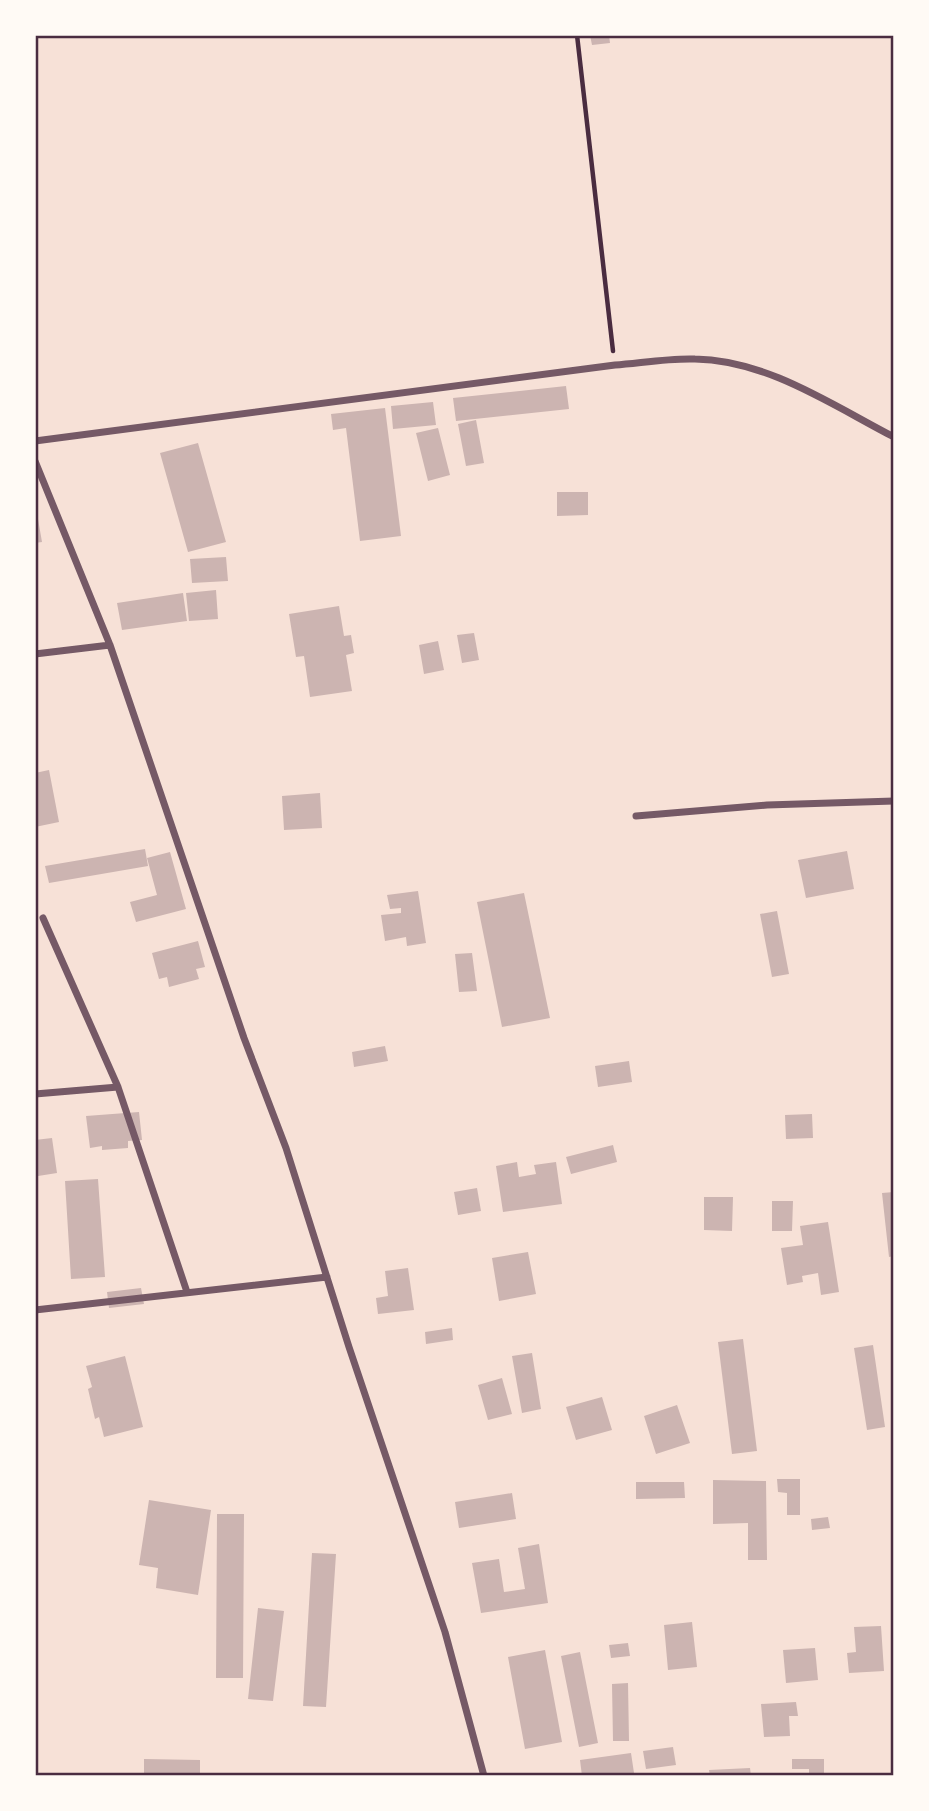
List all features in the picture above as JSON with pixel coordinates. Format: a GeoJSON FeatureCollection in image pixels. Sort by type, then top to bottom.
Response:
{"type":"FeatureCollection","features":[{"type":"Feature","properties":{"kind":"street"},"geometry":{"type":"LineString","coordinates":[[35,441],[615,365],[696,359],[740,364],[780,378],[894,437]]}},
{"type":"Feature","properties":{"kind":"street"},"geometry":{"type":"LineString","coordinates":[[35,461],[110,645],[244,1038],[286,1148],[445,1632],[484,1776]]}},
{"type":"Feature","properties":{"kind":"street"},"geometry":{"type":"LineString","coordinates":[[35,654],[110,645]]}},
{"type":"Feature","properties":{"kind":"street"},"geometry":{"type":"LineString","coordinates":[[636,816],[767,805],[894,801]]}},
{"type":"Feature","properties":{"kind":"street"},"geometry":{"type":"LineString","coordinates":[[43,918],[118,1087],[187,1292]]}},
{"type":"Feature","properties":{"kind":"street"},"geometry":{"type":"LineString","coordinates":[[35,1094],[118,1087]]}},
{"type":"Feature","properties":{"kind":"street"},"geometry":{"type":"LineString","coordinates":[[35,1310],[327,1277]]}},
{"type":"Feature","properties":{"kind":"path"},"geometry":{"type":"LineString","coordinates":[[577,35],[615,365]]}},
{"type":"Feature","properties":{"kind":"building"},"geometry":{"type":"Polygon","coordinates":[[[590,35],[609,35],[610,43],[592,45],[590,35]]]}},
{"type":"Feature","properties":{"kind":"building"},"geometry":{"type":"Polygon","coordinates":[[[566,386],[569,409],[456,421],[453,398],[566,386]]]}},
{"type":"Feature","properties":{"kind":"building"},"geometry":{"type":"Polygon","coordinates":[[[433,402],[436,425],[393,429],[391,406],[433,402]]]}},
{"type":"Feature","properties":{"kind":"building"},"geometry":{"type":"Polygon","coordinates":[[[385,408],[401,536],[360,541],[346,428],[333,430],[331,414],[385,408]]]}},
{"type":"Feature","properties":{"kind":"building"},"geometry":{"type":"Polygon","coordinates":[[[476,420],[484,463],[466,466],[458,424],[476,420]]]}},
{"type":"Feature","properties":{"kind":"building"},"geometry":{"type":"Polygon","coordinates":[[[438,428],[450,475],[428,481],[416,433],[438,428]]]}},
{"type":"Feature","properties":{"kind":"building"},"geometry":{"type":"Polygon","coordinates":[[[198,443],[226,542],[188,552],[160,453],[198,443]]]}},
{"type":"Feature","properties":{"kind":"building"},"geometry":{"type":"Polygon","coordinates":[[[557,492],[588,492],[588,515],[557,516],[557,492]]]}},
{"type":"Feature","properties":{"kind":"building"},"geometry":{"type":"Polygon","coordinates":[[[35,519],[38,519],[42,542],[35,543],[35,519]]]}},
{"type":"Feature","properties":{"kind":"building"},"geometry":{"type":"Polygon","coordinates":[[[226,557],[228,581],[192,583],[190,559],[226,557]]]}},
{"type":"Feature","properties":{"kind":"building"},"geometry":{"type":"Polygon","coordinates":[[[216,590],[218,619],[189,621],[186,593],[216,590]]]}},
{"type":"Feature","properties":{"kind":"building"},"geometry":{"type":"Polygon","coordinates":[[[183,593],[187,621],[122,630],[117,603],[183,593]]]}},
{"type":"Feature","properties":{"kind":"building"},"geometry":{"type":"Polygon","coordinates":[[[339,606],[344,636],[351,635],[354,653],[346,655],[352,691],[310,697],[304,656],[296,657],[289,614],[339,606]]]}},
{"type":"Feature","properties":{"kind":"building"},"geometry":{"type":"Polygon","coordinates":[[[474,633],[479,660],[462,663],[457,635],[474,633]]]}},
{"type":"Feature","properties":{"kind":"building"},"geometry":{"type":"Polygon","coordinates":[[[438,641],[444,670],[424,674],[419,645],[438,641]]]}},
{"type":"Feature","properties":{"kind":"building"},"geometry":{"type":"Polygon","coordinates":[[[49,770],[59,822],[35,827],[35,773],[49,770]]]}},
{"type":"Feature","properties":{"kind":"building"},"geometry":{"type":"Polygon","coordinates":[[[320,793],[322,828],[284,830],[282,796],[320,793]]]}},
{"type":"Feature","properties":{"kind":"building"},"geometry":{"type":"Polygon","coordinates":[[[145,849],[148,866],[49,883],[45,866],[145,849]]]}},
{"type":"Feature","properties":{"kind":"building"},"geometry":{"type":"Polygon","coordinates":[[[847,851],[854,889],[806,898],[798,860],[847,851]]]}},
{"type":"Feature","properties":{"kind":"building"},"geometry":{"type":"Polygon","coordinates":[[[170,852],[186,909],[136,922],[130,902],[157,895],[147,858],[170,852]]]}},
{"type":"Feature","properties":{"kind":"building"},"geometry":{"type":"Polygon","coordinates":[[[418,891],[426,943],[407,946],[406,937],[385,941],[381,915],[401,913],[401,908],[390,909],[387,895],[418,891]]]}},
{"type":"Feature","properties":{"kind":"building"},"geometry":{"type":"Polygon","coordinates":[[[524,893],[550,1018],[502,1027],[477,902],[524,893]]]}},
{"type":"Feature","properties":{"kind":"building"},"geometry":{"type":"Polygon","coordinates":[[[777,911],[789,974],[772,977],[760,914],[777,911]]]}},
{"type":"Feature","properties":{"kind":"building"},"geometry":{"type":"Polygon","coordinates":[[[198,941],[205,967],[196,969],[199,979],[169,987],[167,977],[159,979],[152,953],[198,941]]]}},
{"type":"Feature","properties":{"kind":"building"},"geometry":{"type":"Polygon","coordinates":[[[472,953],[477,991],[459,992],[455,954],[472,953]]]}},
{"type":"Feature","properties":{"kind":"building"},"geometry":{"type":"Polygon","coordinates":[[[385,1046],[388,1061],[354,1067],[352,1052],[385,1046]]]}},
{"type":"Feature","properties":{"kind":"building"},"geometry":{"type":"Polygon","coordinates":[[[629,1061],[632,1082],[598,1087],[595,1066],[629,1061]]]}},
{"type":"Feature","properties":{"kind":"building"},"geometry":{"type":"Polygon","coordinates":[[[139,1112],[142,1140],[128,1141],[128,1148],[90,1148],[86,1116],[139,1112]]]}},
{"type":"Feature","properties":{"kind":"building"},"geometry":{"type":"Polygon","coordinates":[[[812,1114],[813,1138],[786,1139],[785,1115],[812,1114]]]}},
{"type":"Feature","properties":{"kind":"building"},"geometry":{"type":"Polygon","coordinates":[[[52,1138],[57,1173],[38,1176],[35,1140],[52,1138]]]}},
{"type":"Feature","properties":{"kind":"building"},"geometry":{"type":"Polygon","coordinates":[[[613,1145],[617,1162],[571,1174],[566,1157],[613,1145]]]}},
{"type":"Feature","properties":{"kind":"building"},"geometry":{"type":"Polygon","coordinates":[[[517,1162],[519,1177],[536,1174],[534,1165],[556,1162],[562,1204],[503,1212],[496,1166],[517,1162]]]}},
{"type":"Feature","properties":{"kind":"building"},"geometry":{"type":"Polygon","coordinates":[[[98,1179],[105,1277],[71,1279],[65,1181],[98,1179]]]}},
{"type":"Feature","properties":{"kind":"building"},"geometry":{"type":"Polygon","coordinates":[[[477,1188],[481,1211],[458,1215],[454,1192],[477,1188]]]}},
{"type":"Feature","properties":{"kind":"building"},"geometry":{"type":"Polygon","coordinates":[[[894,1192],[894,1256],[889,1257],[882,1193],[894,1192]]]}},
{"type":"Feature","properties":{"kind":"building"},"geometry":{"type":"Polygon","coordinates":[[[704,1197],[733,1197],[732,1231],[704,1230],[704,1197]]]}},
{"type":"Feature","properties":{"kind":"building"},"geometry":{"type":"Polygon","coordinates":[[[772,1201],[793,1201],[792,1231],[772,1231],[772,1201]]]}},
{"type":"Feature","properties":{"kind":"building"},"geometry":{"type":"Polygon","coordinates":[[[828,1222],[839,1292],[821,1295],[818,1273],[802,1276],[803,1282],[787,1285],[781,1248],[803,1245],[800,1226],[828,1222]]]}},
{"type":"Feature","properties":{"kind":"building"},"geometry":{"type":"Polygon","coordinates":[[[528,1252],[536,1294],[499,1301],[492,1258],[528,1252]]]}},
{"type":"Feature","properties":{"kind":"building"},"geometry":{"type":"Polygon","coordinates":[[[408,1268],[414,1310],[378,1314],[376,1298],[388,1296],[385,1271],[408,1268]]]}},
{"type":"Feature","properties":{"kind":"building"},"geometry":{"type":"Polygon","coordinates":[[[141,1288],[144,1304],[109,1308],[107,1292],[141,1288]]]}},
{"type":"Feature","properties":{"kind":"building"},"geometry":{"type":"Polygon","coordinates":[[[452,1328],[453,1340],[426,1344],[425,1332],[452,1328]]]}},
{"type":"Feature","properties":{"kind":"building"},"geometry":{"type":"Polygon","coordinates":[[[743,1339],[757,1451],[732,1454],[718,1342],[743,1339]]]}},
{"type":"Feature","properties":{"kind":"building"},"geometry":{"type":"Polygon","coordinates":[[[873,1345],[885,1427],[867,1430],[854,1348],[873,1345]]]}},
{"type":"Feature","properties":{"kind":"building"},"geometry":{"type":"Polygon","coordinates":[[[532,1353],[541,1409],[522,1413],[512,1356],[532,1353]]]}},
{"type":"Feature","properties":{"kind":"building"},"geometry":{"type":"Polygon","coordinates":[[[125,1356],[143,1427],[104,1437],[99,1417],[95,1419],[88,1389],[92,1387],[86,1366],[125,1356]]]}},
{"type":"Feature","properties":{"kind":"building"},"geometry":{"type":"Polygon","coordinates":[[[502,1378],[512,1414],[488,1420],[478,1385],[502,1378]]]}},
{"type":"Feature","properties":{"kind":"building"},"geometry":{"type":"Polygon","coordinates":[[[602,1397],[612,1430],[576,1440],[566,1407],[602,1397]]]}},
{"type":"Feature","properties":{"kind":"building"},"geometry":{"type":"Polygon","coordinates":[[[677,1405],[690,1443],[656,1454],[644,1416],[677,1405]]]}},
{"type":"Feature","properties":{"kind":"building"},"geometry":{"type":"Polygon","coordinates":[[[777,1479],[800,1479],[800,1515],[787,1515],[787,1493],[778,1492],[777,1479]]]}},
{"type":"Feature","properties":{"kind":"building"},"geometry":{"type":"Polygon","coordinates":[[[713,1480],[766,1481],[767,1560],[748,1560],[748,1523],[713,1524],[713,1480]]]}},
{"type":"Feature","properties":{"kind":"building"},"geometry":{"type":"Polygon","coordinates":[[[636,1482],[684,1482],[685,1498],[636,1499],[636,1482]]]}},
{"type":"Feature","properties":{"kind":"building"},"geometry":{"type":"Polygon","coordinates":[[[512,1493],[516,1519],[459,1528],[455,1502],[512,1493]]]}},
{"type":"Feature","properties":{"kind":"building"},"geometry":{"type":"Polygon","coordinates":[[[149,1500],[211,1510],[198,1595],[156,1588],[158,1568],[139,1565],[149,1500]]]}},
{"type":"Feature","properties":{"kind":"building"},"geometry":{"type":"Polygon","coordinates":[[[217,1514],[244,1514],[243,1678],[216,1678],[217,1514]]]}},
{"type":"Feature","properties":{"kind":"building"},"geometry":{"type":"Polygon","coordinates":[[[828,1517],[830,1528],[812,1530],[811,1519],[828,1517]]]}},
{"type":"Feature","properties":{"kind":"building"},"geometry":{"type":"Polygon","coordinates":[[[539,1544],[548,1603],[481,1613],[472,1563],[499,1559],[504,1592],[525,1589],[518,1548],[539,1544]]]}},
{"type":"Feature","properties":{"kind":"building"},"geometry":{"type":"Polygon","coordinates":[[[312,1553],[336,1554],[326,1707],[303,1706],[312,1553]]]}},
{"type":"Feature","properties":{"kind":"building"},"geometry":{"type":"Polygon","coordinates":[[[258,1608],[284,1611],[273,1701],[248,1699],[258,1608]]]}},
{"type":"Feature","properties":{"kind":"building"},"geometry":{"type":"Polygon","coordinates":[[[692,1622],[697,1667],[668,1670],[664,1625],[692,1622]]]}},
{"type":"Feature","properties":{"kind":"building"},"geometry":{"type":"Polygon","coordinates":[[[881,1626],[884,1671],[849,1673],[847,1653],[856,1652],[854,1627],[881,1626]]]}},
{"type":"Feature","properties":{"kind":"building"},"geometry":{"type":"Polygon","coordinates":[[[628,1643],[630,1656],[611,1658],[609,1645],[628,1643]]]}},
{"type":"Feature","properties":{"kind":"building"},"geometry":{"type":"Polygon","coordinates":[[[815,1648],[818,1680],[786,1683],[783,1650],[815,1648]]]}},
{"type":"Feature","properties":{"kind":"building"},"geometry":{"type":"Polygon","coordinates":[[[545,1650],[562,1742],[525,1749],[508,1657],[545,1650]]]}},
{"type":"Feature","properties":{"kind":"building"},"geometry":{"type":"Polygon","coordinates":[[[580,1652],[598,1743],[579,1747],[561,1656],[580,1652]]]}},
{"type":"Feature","properties":{"kind":"building"},"geometry":{"type":"Polygon","coordinates":[[[628,1683],[629,1741],[613,1741],[612,1684],[628,1683]]]}},
{"type":"Feature","properties":{"kind":"building"},"geometry":{"type":"Polygon","coordinates":[[[796,1702],[798,1716],[789,1716],[790,1736],[764,1737],[761,1704],[796,1702]]]}},
{"type":"Feature","properties":{"kind":"building"},"geometry":{"type":"Polygon","coordinates":[[[673,1747],[676,1765],[646,1769],[643,1751],[673,1747]]]}},
{"type":"Feature","properties":{"kind":"building"},"geometry":{"type":"Polygon","coordinates":[[[631,1753],[634,1773],[582,1776],[580,1760],[631,1753]]]}},
{"type":"Feature","properties":{"kind":"building"},"geometry":{"type":"Polygon","coordinates":[[[144,1759],[200,1760],[200,1776],[144,1776],[144,1759]]]}},
{"type":"Feature","properties":{"kind":"building"},"geometry":{"type":"Polygon","coordinates":[[[792,1759],[824,1759],[824,1776],[809,1776],[809,1769],[792,1769],[792,1759]]]}},
{"type":"Feature","properties":{"kind":"building"},"geometry":{"type":"Polygon","coordinates":[[[750,1768],[751,1776],[710,1776],[709,1770],[750,1768]]]}}]}
